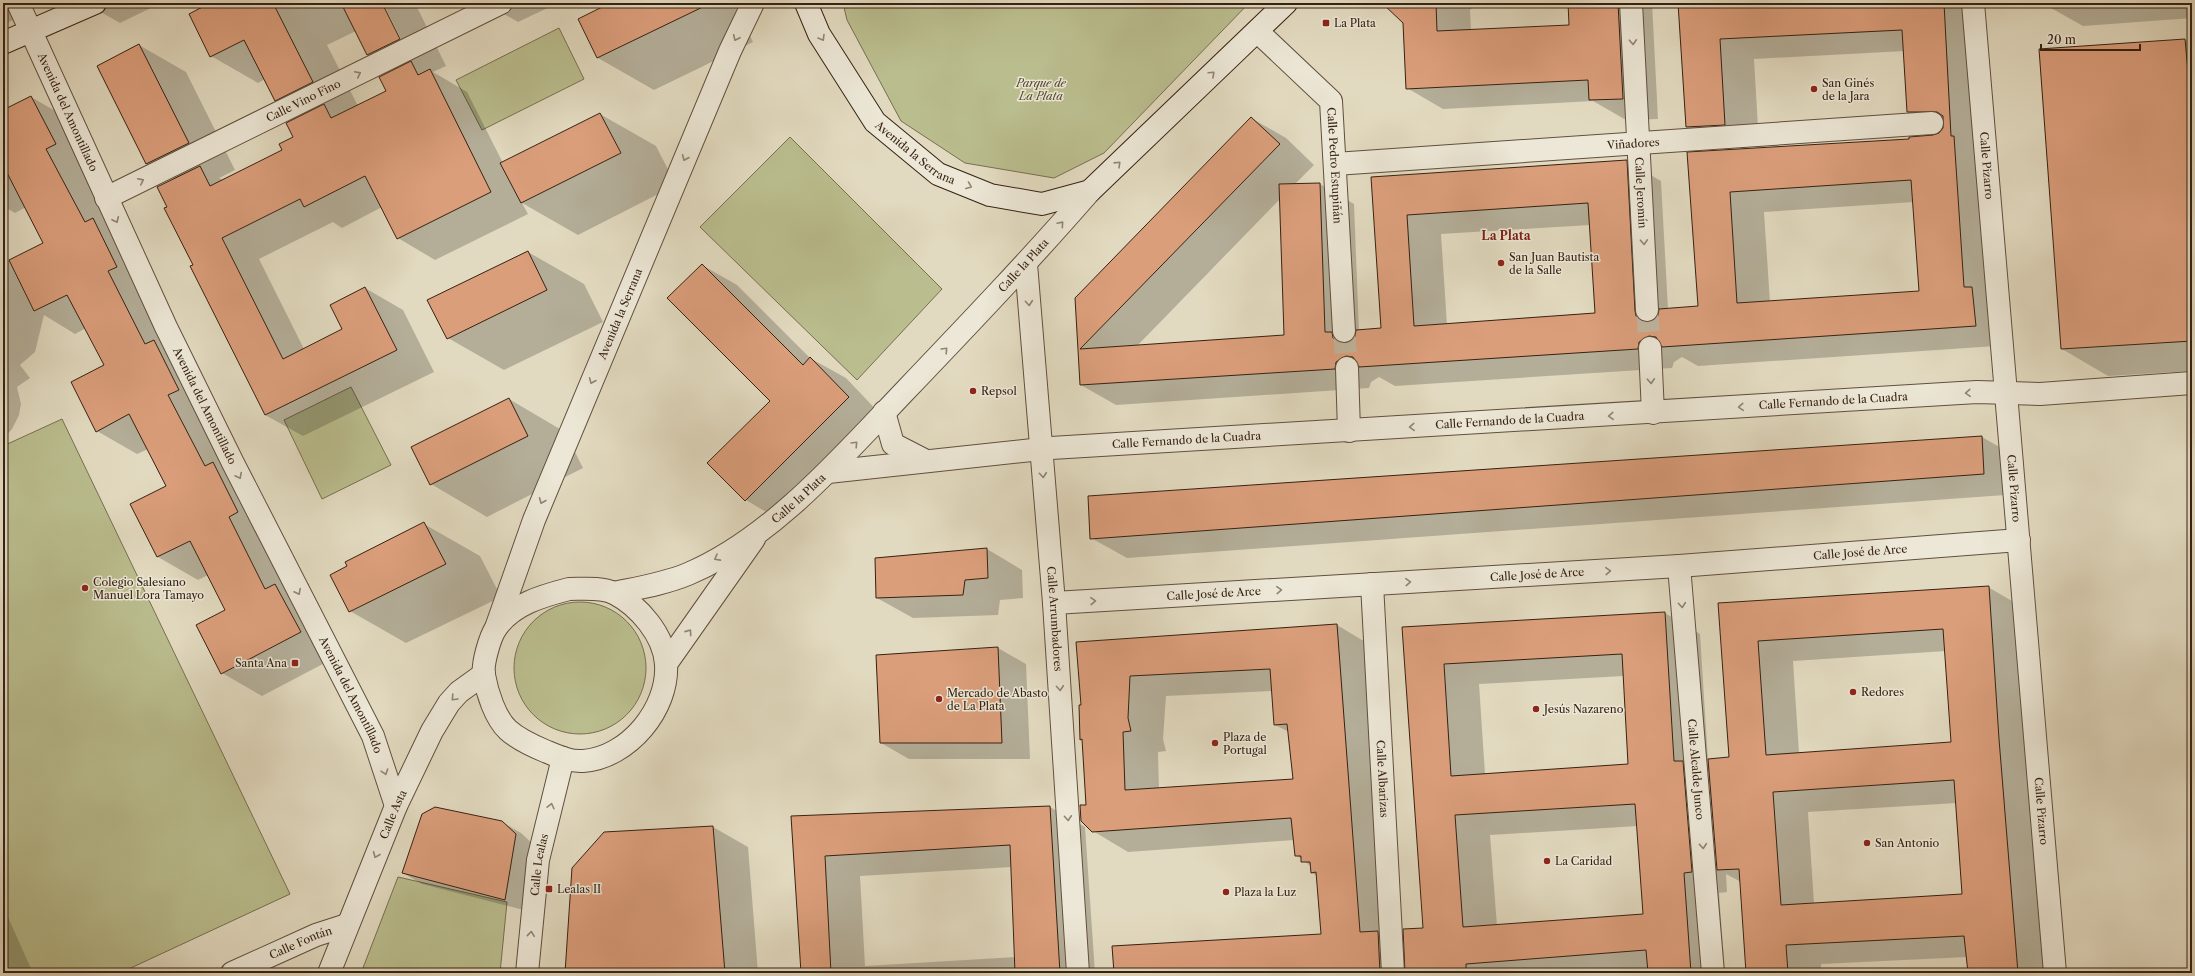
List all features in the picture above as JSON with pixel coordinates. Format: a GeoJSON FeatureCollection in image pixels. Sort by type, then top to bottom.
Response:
{"type":"FeatureCollection","features":[{"type":"Feature","properties":{"kind":"street","name":"Avenida del Amontillado"},"geometry":{"type":"LineString","coordinates":[[18,3],[32,31],[106,198],[229,456],[373,736],[396,806]]}},
{"type":"Feature","properties":{"kind":"street"},"geometry":{"type":"LineString","coordinates":[[3,43],[95,3]]}},
{"type":"Feature","properties":{"kind":"street","name":"Calle Vino Fino"},"geometry":{"type":"LineString","coordinates":[[106,198],[501,3]]}},
{"type":"Feature","properties":{"kind":"street","name":"Avenida la Serrana"},"geometry":{"type":"LineString","coordinates":[[806,3],[819,34],[875,122],[938,174],[990,195],[1042,204],[1090,191]]}},
{"type":"Feature","properties":{"kind":"street","name":"Calle la Plata"},"geometry":{"type":"LineString","coordinates":[[614,593],[654,584],[688,574],[721,556],[762,529],[828,472],[1026,264],[1090,191],[1258,32],[1286,3]]}},
{"type":"Feature","properties":{"kind":"street","name":"Calle Jeromín"},"geometry":{"type":"LineString","coordinates":[[1631,3],[1647,310]]}},
{"type":"Feature","properties":{"kind":"street","name":"Calle Pizarro"},"geometry":{"type":"LineString","coordinates":[[1973,3],[2055,973]]}},
{"type":"Feature","properties":{"kind":"street","name":"Avenida la Serrana"},"geometry":{"type":"LineString","coordinates":[[484,674],[488,647],[534,520],[751,4]]}},
{"type":"Feature","properties":{"kind":"street","name":"Calle Pedro Estupiñán"},"geometry":{"type":"LineString","coordinates":[[1258,32],[1331,101],[1344,331]]}},
{"type":"Feature","properties":{"kind":"street","name":"Viñadores"},"geometry":{"type":"LineString","coordinates":[[1334,164],[1932,123]]}},
{"type":"Feature","properties":{"kind":"street","name":"Calle Arrumbadores"},"geometry":{"type":"LineString","coordinates":[[1026,264],[1054,603],[1078,973]]}},
{"type":"Feature","properties":{"kind":"street"},"geometry":{"type":"LineString","coordinates":[[1650,348],[1653,413]]}},
{"type":"Feature","properties":{"kind":"street"},"geometry":{"type":"LineString","coordinates":[[1347,368],[1349,431]]}},
{"type":"Feature","properties":{"kind":"street","name":"Calle Fernando de la Cuadra"},"geometry":{"type":"LineString","coordinates":[[828,472],[1041,450],[1977,392],[2040,394],[2192,383]]}},
{"type":"Feature","properties":{"kind":"street"},"geometry":{"type":"LineString","coordinates":[[884,412],[893,444],[926,461]]}},
{"type":"Feature","properties":{"kind":"street","name":"Calle la Plata"},"geometry":{"type":"LineString","coordinates":[[666,664],[762,529]]}},
{"type":"Feature","properties":{"kind":"street","name":"Calle José de Arce"},"geometry":{"type":"LineString","coordinates":[[1054,603],[1679,566],[2019,540]]}},
{"type":"Feature","properties":{"kind":"street","name":"Calle Alcalde Junco"},"geometry":{"type":"LineString","coordinates":[[1679,566],[1713,973]]}},
{"type":"Feature","properties":{"kind":"street","name":"Calle Albarizas"},"geometry":{"type":"LineString","coordinates":[[1372,584],[1394,973]]}},
{"type":"Feature","properties":{"kind":"street"},"geometry":{"type":"LineString","coordinates":[[484,674],[499,717],[508,730],[535,747],[563,758],[582,761],[602,756],[624,747],[640,731],[655,710],[664,685],[666,664],[660,641],[651,625],[634,608],[614,593],[597,589],[569,589],[545,595],[519,607],[496,628]]}},
{"type":"Feature","properties":{"kind":"street","name":"Calle Asta"},"geometry":{"type":"LineString","coordinates":[[329,973],[396,806],[449,703],[459,692],[484,674]]}},
{"type":"Feature","properties":{"kind":"street","name":"Calle Lealas"},"geometry":{"type":"LineString","coordinates":[[527,973],[538,860],[563,758]]}},
{"type":"Feature","properties":{"kind":"street","name":"Calle Fontán"},"geometry":{"type":"LineString","coordinates":[[232,973],[316,935],[347,925]]}},
{"type":"Feature","properties":{"kind":"green space","name":"Parque de La Plata"},"geometry":{"type":"Polygon","coordinates":[[[843,3],[1249,3],[1104,153],[1054,178],[965,163],[901,121],[847,20],[843,3]]]}},
{"type":"Feature","properties":{"kind":"green space"},"geometry":{"type":"Polygon","coordinates":[[[559,28],[584,79],[482,130],[456,80],[559,28]]]}},
{"type":"Feature","properties":{"kind":"green space"},"geometry":{"type":"Polygon","coordinates":[[[790,137],[942,289],[857,380],[700,227],[790,137]]]}},
{"type":"Feature","properties":{"kind":"green space"},"geometry":{"type":"Polygon","coordinates":[[[351,387],[391,465],[322,499],[284,420],[351,387]]]}},
{"type":"Feature","properties":{"kind":"green space","name":"Colegio Salesiano Manuel Lora Tamayo"},"geometry":{"type":"Polygon","coordinates":[[[62,419],[290,894],[120,973],[3,973],[3,446],[62,419]]]}},
{"type":"Feature","properties":{"kind":"green space"},"geometry":{"type":"Polygon","coordinates":[[[580,602],[593,603],[605,607],[617,613],[627,621],[635,631],[641,643],[645,655],[645,681],[641,693],[635,705],[627,715],[617,723],[605,729],[593,733],[580,734],[567,733],[555,729],[543,723],[533,715],[525,705],[519,693],[515,681],[514,668],[515,655],[519,643],[525,631],[533,621],[543,613],[555,607],[567,603],[580,602]]]}},
{"type":"Feature","properties":{"kind":"green space"},"geometry":{"type":"Polygon","coordinates":[[[398,877],[507,902],[500,973],[361,973],[398,877]]]}},
{"type":"Feature","properties":{"kind":"building"},"geometry":{"type":"Polygon","coordinates":[[[210,3],[273,3],[313,82],[275,101],[244,40],[210,57],[189,14],[210,3]]]}},
{"type":"Feature","properties":{"kind":"building"},"geometry":{"type":"Polygon","coordinates":[[[341,3],[382,3],[400,39],[367,55],[341,3]]]}},
{"type":"Feature","properties":{"kind":"building"},"geometry":{"type":"Polygon","coordinates":[[[610,3],[711,3],[597,58],[578,19],[610,3]]]}},
{"type":"Feature","properties":{"kind":"building"},"geometry":{"type":"Polygon","coordinates":[[[1382,3],[1436,3],[1437,31],[1569,25],[1568,3],[1618,3],[1623,99],[1589,100],[1588,80],[1406,89],[1403,23],[1382,3]]]}},
{"type":"Feature","properties":{"kind":"building"},"geometry":{"type":"Polygon","coordinates":[[[1678,3],[1944,3],[1951,136],[1954,136],[1964,287],[1972,287],[1976,326],[1662,347],[1656,337],[1649,336],[1639,342],[1638,349],[1359,367],[1353,357],[1346,356],[1336,362],[1335,369],[1080,385],[1075,298],[1251,117],[1280,144],[1080,349],[1284,335],[1279,184],[1320,183],[1325,332],[1332,332],[1333,338],[1338,342],[1345,343],[1355,337],[1356,330],[1381,328],[1371,177],[1627,160],[1635,311],[1636,316],[1641,321],[1648,322],[1658,316],[1659,309],[1698,306],[1687,152],[1909,139],[1909,137],[1939,133],[1943,128],[1943,116],[1937,112],[1907,112],[1902,30],[1720,39],[1725,125],[1686,127],[1678,3]],[[1911,180],[1730,192],[1737,303],[1919,291],[1911,180]],[[1588,203],[1407,215],[1414,326],[1595,313],[1588,203]]]}},
{"type":"Feature","properties":{"kind":"building"},"geometry":{"type":"Polygon","coordinates":[[[2185,39],[2192,116],[2192,341],[2061,349],[2039,49],[2185,39]]]}},
{"type":"Feature","properties":{"kind":"building"},"geometry":{"type":"Polygon","coordinates":[[[139,44],[189,143],[146,164],[97,66],[139,44]]]}},
{"type":"Feature","properties":{"kind":"building"},"geometry":{"type":"Polygon","coordinates":[[[411,61],[418,75],[430,69],[491,192],[397,239],[365,176],[304,207],[300,199],[222,238],[283,359],[342,329],[330,305],[365,287],[397,350],[265,415],[190,266],[193,265],[164,208],[167,207],[157,187],[200,166],[210,186],[282,150],[279,144],[293,137],[286,123],[324,104],[331,118],[386,91],[379,77],[411,61]]]}},
{"type":"Feature","properties":{"kind":"building"},"geometry":{"type":"Polygon","coordinates":[[[31,96],[56,144],[46,149],[85,222],[93,218],[117,267],[108,271],[145,344],[154,340],[179,390],[168,395],[205,466],[213,462],[238,512],[229,517],[265,589],[275,584],[301,632],[221,674],[196,625],[225,610],[190,541],[157,557],[130,504],[166,486],[129,414],[96,432],[71,382],[104,365],[67,295],[34,311],[9,260],[43,243],[3,165],[3,110],[31,96]]]}},
{"type":"Feature","properties":{"kind":"building"},"geometry":{"type":"Polygon","coordinates":[[[600,113],[621,153],[521,203],[500,163],[600,113]]]}},
{"type":"Feature","properties":{"kind":"building"},"geometry":{"type":"Polygon","coordinates":[[[528,251],[547,290],[447,339],[427,300],[528,251]]]}},
{"type":"Feature","properties":{"kind":"building"},"geometry":{"type":"Polygon","coordinates":[[[702,264],[803,365],[810,357],[849,397],[745,501],[707,463],[770,401],[667,298],[702,264]]]}},
{"type":"Feature","properties":{"kind":"building"},"geometry":{"type":"Polygon","coordinates":[[[509,398],[528,436],[430,485],[411,447],[509,398]]]}},
{"type":"Feature","properties":{"kind":"building"},"geometry":{"type":"Polygon","coordinates":[[[1982,436],[1984,474],[1090,539],[1088,496],[1982,436]]]}},
{"type":"Feature","properties":{"kind":"building"},"geometry":{"type":"Polygon","coordinates":[[[424,522],[446,564],[349,612],[330,575],[347,566],[345,562],[424,522]]]}},
{"type":"Feature","properties":{"kind":"building"},"geometry":{"type":"Polygon","coordinates":[[[987,548],[988,578],[965,580],[963,595],[876,598],[875,558],[987,548]]]}},
{"type":"Feature","properties":{"kind":"building"},"geometry":{"type":"Polygon","coordinates":[[[1989,586],[1999,739],[2018,973],[1968,973],[1964,936],[1786,945],[1788,973],[1746,973],[1739,869],[1717,870],[1708,759],[1729,757],[1718,603],[1989,586]],[[1943,629],[1758,641],[1766,755],[1951,742],[1943,629]],[[1954,780],[1773,792],[1781,905],[1962,894],[1954,780]]]}},
{"type":"Feature","properties":{"kind":"building"},"geometry":{"type":"Polygon","coordinates":[[[1665,612],[1674,761],[1683,761],[1692,872],[1684,873],[1691,973],[1648,973],[1646,950],[1466,964],[1466,973],[1405,973],[1403,929],[1423,928],[1402,627],[1665,612]],[[1622,654],[1444,664],[1451,776],[1628,764],[1622,654]],[[1635,804],[1455,815],[1463,927],[1643,914],[1635,804]]]}},
{"type":"Feature","properties":{"kind":"building"},"geometry":{"type":"Polygon","coordinates":[[[1337,624],[1360,932],[1378,931],[1380,973],[1114,973],[1112,946],[1321,934],[1316,872],[1311,873],[1310,862],[1301,862],[1301,856],[1295,856],[1291,818],[1092,832],[1081,821],[1080,805],[1086,805],[1082,739],[1080,740],[1079,705],[1081,705],[1076,642],[1337,624]],[[1270,669],[1130,676],[1128,718],[1131,731],[1123,732],[1125,790],[1293,779],[1287,724],[1274,725],[1270,669]]]}},
{"type":"Feature","properties":{"kind":"building","name":"Mercado de Abasto de La Plata"},"geometry":{"type":"Polygon","coordinates":[[[998,647],[1002,743],[880,743],[876,655],[998,647]]]}},
{"type":"Feature","properties":{"kind":"building"},"geometry":{"type":"Polygon","coordinates":[[[1050,806],[1060,973],[1015,973],[1010,845],[825,856],[831,973],[801,973],[791,816],[1050,806]]]}},
{"type":"Feature","properties":{"kind":"building"},"geometry":{"type":"Polygon","coordinates":[[[435,807],[502,821],[516,834],[505,900],[402,873],[422,814],[435,807]]]}},
{"type":"Feature","properties":{"kind":"building"},"geometry":{"type":"Polygon","coordinates":[[[713,826],[725,973],[565,973],[572,868],[604,832],[713,826]]]}},
{"type":"Feature","properties":{"kind":"tunnel"},"geometry":{"type":"LineString","coordinates":[[1647,310],[1650,348]]}},
{"type":"Feature","properties":{"kind":"tunnel"},"geometry":{"type":"LineString","coordinates":[[1344,331],[1347,368]]}},
{"type":"Feature","properties":{"kind":"place","name":"La Plata"},"geometry":{"type":"Point","coordinates":[1326,23]}},
{"type":"Feature","properties":{"kind":"place","name":"San Ginés de la Jara"},"geometry":{"type":"Point","coordinates":[1814,89]}},
{"type":"Feature","properties":{"kind":"place","name":"San Juan Bautista de la Salle"},"geometry":{"type":"Point","coordinates":[1501,263]}},
{"type":"Feature","properties":{"kind":"place","name":"Repsol"},"geometry":{"type":"Point","coordinates":[973,391]}},
{"type":"Feature","properties":{"kind":"place","name":"Colegio Salesiano Manuel Lora Tamayo"},"geometry":{"type":"Point","coordinates":[85,588]}},
{"type":"Feature","properties":{"kind":"place","name":"Santa Ana"},"geometry":{"type":"Point","coordinates":[295,663]}},
{"type":"Feature","properties":{"kind":"place","name":"Redores"},"geometry":{"type":"Point","coordinates":[1853,692]}},
{"type":"Feature","properties":{"kind":"place","name":"Mercado de Abasto de La Plata"},"geometry":{"type":"Point","coordinates":[939,699]}},
{"type":"Feature","properties":{"kind":"place","name":"Jesús Nazareno"},"geometry":{"type":"Point","coordinates":[1536,709]}},
{"type":"Feature","properties":{"kind":"place","name":"Plaza de Portugal"},"geometry":{"type":"Point","coordinates":[1215,743]}},
{"type":"Feature","properties":{"kind":"place","name":"San Antonio"},"geometry":{"type":"Point","coordinates":[1867,843]}},
{"type":"Feature","properties":{"kind":"place","name":"La Caridad"},"geometry":{"type":"Point","coordinates":[1547,861]}},
{"type":"Feature","properties":{"kind":"place","name":"Lealas II"},"geometry":{"type":"Point","coordinates":[549,889]}},
{"type":"Feature","properties":{"kind":"place","name":"Plaza la Luz"},"geometry":{"type":"Point","coordinates":[1226,892]}},
{"type":"Feature","properties":{"kind":"district","name":"La Plata"},"geometry":{"type":"Point","coordinates":[1506,235]}}]}
